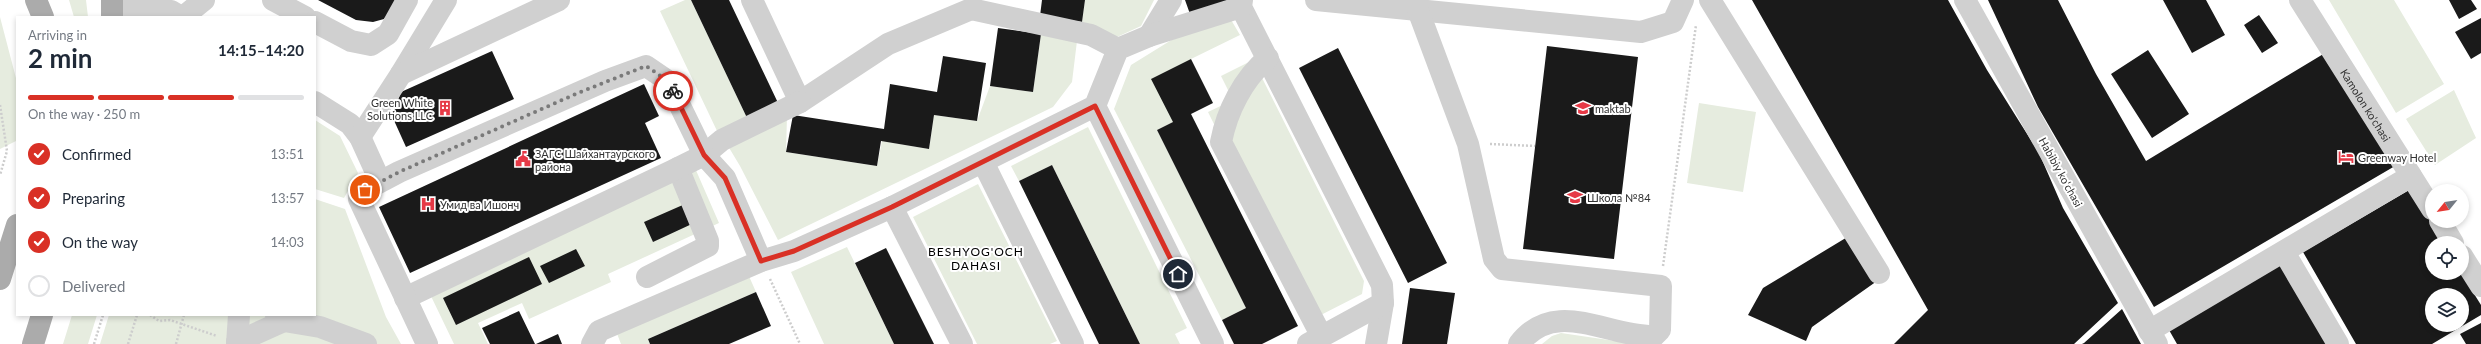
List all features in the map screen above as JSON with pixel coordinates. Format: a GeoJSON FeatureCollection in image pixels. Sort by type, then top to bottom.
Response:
{"type":"FeatureCollection","features":[{"type":"Feature","properties":{"kind":"main road"},"geometry":{"type":"LineString","coordinates":[[36,0],[43,16]]}},
{"type":"Feature","properties":{"kind":"main road"},"geometry":{"type":"LineString","coordinates":[[0,279],[16,228]]}},
{"type":"Feature","properties":{"kind":"main road"},"geometry":{"type":"LineString","coordinates":[[33,344],[42,316]]}},
{"type":"Feature","properties":{"kind":"street"},"geometry":{"type":"LineString","coordinates":[[183,16],[204,0]]}},
{"type":"Feature","properties":{"kind":"street"},"geometry":{"type":"LineString","coordinates":[[273,0],[303,16]]}},
{"type":"Feature","properties":{"kind":"street"},"geometry":{"type":"LineString","coordinates":[[316,23],[351,41],[371,44],[388,34],[407,0]]}},
{"type":"Feature","properties":{"kind":"street"},"geometry":{"type":"LineString","coordinates":[[360,137],[401,74],[446,0]]}},
{"type":"Feature","properties":{"kind":"street"},"geometry":{"type":"LineString","coordinates":[[401,74],[559,0]]}},
{"type":"Feature","properties":{"kind":"street"},"geometry":{"type":"LineString","coordinates":[[752,0],[800,102]]}},
{"type":"Feature","properties":{"kind":"street"},"geometry":{"type":"LineString","coordinates":[[1149,36],[1171,0]]}},
{"type":"Feature","properties":{"kind":"street"},"geometry":{"type":"LineString","coordinates":[[1316,0],[1641,32],[1673,22],[1683,0]]}},
{"type":"Feature","properties":{"kind":"street"},"geometry":{"type":"LineString","coordinates":[[1710,0],[1879,273]]}},
{"type":"Feature","properties":{"kind":"street","name":"Habibiy koʻchasi"},"geometry":{"type":"LineString","coordinates":[[1965,0],[2153,338]]}},
{"type":"Feature","properties":{"kind":"street","name":"Kamolon ko'chasi"},"geometry":{"type":"LineString","coordinates":[[2300,0],[2425,198]]}},
{"type":"Feature","properties":{"kind":"street"},"geometry":{"type":"LineString","coordinates":[[592,344],[599,331],[761,261],[794,251],[892,207],[1095,106],[1118,49],[1149,36],[1242,3],[1382,285],[1383,303],[1376,344]]}},
{"type":"Feature","properties":{"kind":"street"},"geometry":{"type":"LineString","coordinates":[[405,298],[704,155],[722,140],[800,102],[888,44],[971,9],[988,6],[1091,35],[1118,49]]}},
{"type":"Feature","properties":{"kind":"street"},"geometry":{"type":"LineString","coordinates":[[120,8],[170,11],[180,16]]}},
{"type":"Feature","properties":{"kind":"street"},"geometry":{"type":"LineString","coordinates":[[1418,10],[1468,144],[1494,259],[1502,269],[1661,286],[1660,330],[1654,336],[1561,320],[1544,323],[1532,330],[1519,344]]}},
{"type":"Feature","properties":{"kind":"street"},"geometry":{"type":"LineString","coordinates":[[1268,58],[1252,72],[1228,113],[1221,142],[1315,340],[1383,303]]}},
{"type":"Feature","properties":{"kind":"street"},"geometry":{"type":"LineString","coordinates":[[427,344],[359,199],[365,190],[380,181],[605,81],[646,66],[668,81],[704,155],[725,178],[761,261]]}},
{"type":"Feature","properties":{"kind":"street"},"geometry":{"type":"LineString","coordinates":[[316,103],[350,124],[360,137],[380,181]]}},
{"type":"Feature","properties":{"kind":"street"},"geometry":{"type":"LineString","coordinates":[[1095,106],[1213,344]]}},
{"type":"Feature","properties":{"kind":"street"},"geometry":{"type":"LineString","coordinates":[[983,162],[1073,344]]}},
{"type":"Feature","properties":{"kind":"street"},"geometry":{"type":"LineString","coordinates":[[647,277],[708,246],[708,241],[678,168]]}},
{"type":"Feature","properties":{"kind":"street"},"geometry":{"type":"LineString","coordinates":[[2153,338],[2284,252],[2411,176]]}},
{"type":"Feature","properties":{"kind":"street"},"geometry":{"type":"LineString","coordinates":[[892,207],[962,344]]}},
{"type":"Feature","properties":{"kind":"street"},"geometry":{"type":"LineString","coordinates":[[2284,252],[2338,344]]}},
{"type":"Feature","properties":{"kind":"street"},"geometry":{"type":"LineString","coordinates":[[2469,267],[2481,286]]}},
{"type":"Feature","properties":{"kind":"street"},"geometry":{"type":"LineString","coordinates":[[237,343],[239,316]]}},
{"type":"Feature","properties":{"kind":"street"},"geometry":{"type":"LineString","coordinates":[[237,343],[280,318],[328,329],[366,344]]}},
{"type":"Feature","properties":{"kind":"path"},"geometry":{"type":"LineString","coordinates":[[1661,286],[1697,22]]}},
{"type":"Feature","properties":{"kind":"path"},"geometry":{"type":"LineString","coordinates":[[0,105],[7,151],[0,175]]}},
{"type":"Feature","properties":{"kind":"path"},"geometry":{"type":"LineString","coordinates":[[1468,144],[1535,146]]}},
{"type":"Feature","properties":{"kind":"path"},"geometry":{"type":"LineString","coordinates":[[761,261],[800,344]]}},
{"type":"Feature","properties":{"kind":"path"},"geometry":{"type":"LineString","coordinates":[[94,344],[103,316]]}},
{"type":"Feature","properties":{"kind":"path"},"geometry":{"type":"LineString","coordinates":[[128,344],[137,316]]}},
{"type":"Feature","properties":{"kind":"path"},"geometry":{"type":"LineString","coordinates":[[152,316],[160,321],[170,320],[237,343]]}},
{"type":"Feature","properties":{"kind":"path"},"geometry":{"type":"LineString","coordinates":[[176,344],[184,316]]}},
{"type":"Feature","properties":{"kind":"shaded area"},"geometry":{"type":"Polygon","coordinates":[[[69,0],[86,0],[88,16],[74,16],[69,0]]]}},
{"type":"Feature","properties":{"kind":"shaded area"},"geometry":{"type":"Polygon","coordinates":[[[685,0],[691,0],[748,120],[718,133],[660,11],[685,0]]]}},
{"type":"Feature","properties":{"kind":"shaded area"},"geometry":{"type":"Polygon","coordinates":[[[1085,0],[1154,0],[1141,26],[1117,37],[1082,22],[1085,0]]]}},
{"type":"Feature","properties":{"kind":"shaded area"},"geometry":{"type":"Polygon","coordinates":[[[2329,0],[2394,0],[2444,84],[2396,113],[2329,0]]]}},
{"type":"Feature","properties":{"kind":"shaded area"},"geometry":{"type":"Polygon","coordinates":[[[0,17],[16,78],[16,141],[0,149],[0,17]]]}},
{"type":"Feature","properties":{"kind":"shaded area"},"geometry":{"type":"Polygon","coordinates":[[[1230,18],[1240,35],[1191,59],[1173,122],[1157,130],[1246,308],[1222,320],[1114,109],[1131,65],[1186,31],[1230,18]]]}},
{"type":"Feature","properties":{"kind":"shaded area"},"geometry":{"type":"Polygon","coordinates":[[[1041,34],[1077,41],[1072,82],[1053,107],[778,240],[740,166],[728,146],[787,116],[786,152],[877,166],[882,141],[929,149],[934,115],[977,121],[990,86],[1033,92],[1041,34]]]}},
{"type":"Feature","properties":{"kind":"shaded area"},"geometry":{"type":"Polygon","coordinates":[[[1253,60],[1364,281],[1362,294],[1311,320],[1208,112],[1233,100],[1221,76],[1253,60]]]}},
{"type":"Feature","properties":{"kind":"shaded area"},"geometry":{"type":"Polygon","coordinates":[[[2454,90],[2476,138],[2435,165],[2406,119],[2454,90]]]}},
{"type":"Feature","properties":{"kind":"shaded area"},"geometry":{"type":"Polygon","coordinates":[[[1699,103],[1756,112],[1743,192],[1687,183],[1699,103]]]}},
{"type":"Feature","properties":{"kind":"shaded area"},"geometry":{"type":"Polygon","coordinates":[[[316,121],[340,136],[358,173],[344,198],[316,189],[316,121]]]}},
{"type":"Feature","properties":{"kind":"shaded area"},"geometry":{"type":"Polygon","coordinates":[[[1088,127],[1187,328],[1175,334],[1180,344],[1140,344],[1052,165],[1019,181],[1011,166],[1088,127]]]}},
{"type":"Feature","properties":{"kind":"shaded area"},"geometry":{"type":"Polygon","coordinates":[[[695,168],[719,223],[608,274],[611,282],[529,319],[522,303],[478,323],[488,344],[454,344],[429,292],[695,168]]]}},
{"type":"Feature","properties":{"kind":"shaded area"},"geometry":{"type":"Polygon","coordinates":[[[978,184],[1057,341],[1050,344],[977,344],[913,217],[978,184]]]}},
{"type":"Feature","properties":{"kind":"shaded area"},"geometry":{"type":"Polygon","coordinates":[[[316,199],[345,209],[386,317],[401,344],[100,344],[109,316],[316,316],[316,199]]]}},
{"type":"Feature","properties":{"kind":"shaded area"},"geometry":{"type":"Polygon","coordinates":[[[847,247],[894,344],[824,344],[791,272],[847,247]]]}},
{"type":"Feature","properties":{"kind":"shaded area"},"geometry":{"type":"Polygon","coordinates":[[[748,274],[756,292],[648,339],[650,344],[621,344],[616,331],[748,274]]]}},
{"type":"Feature","properties":{"kind":"shaded area"},"geometry":{"type":"Polygon","coordinates":[[[72,316],[97,316],[88,344],[63,344],[72,316]]]}},
{"type":"Feature","properties":{"kind":"shaded area"},"geometry":{"type":"Polygon","coordinates":[[[1561,333],[1636,344],[1542,344],[1552,336],[1561,333]]]}},
{"type":"Feature","properties":{"kind":"building"},"geometry":{"type":"Polygon","coordinates":[[[318,0],[401,0],[384,19],[373,22],[356,20],[318,0]]]}},
{"type":"Feature","properties":{"kind":"building"},"geometry":{"type":"Polygon","coordinates":[[[691,0],[729,0],[779,105],[748,120],[691,0]]]}},
{"type":"Feature","properties":{"kind":"building"},"geometry":{"type":"Polygon","coordinates":[[[1042,0],[1085,0],[1082,22],[1040,16],[1042,0]]]}},
{"type":"Feature","properties":{"kind":"building"},"geometry":{"type":"Polygon","coordinates":[[[1185,0],[1229,0],[1190,14],[1185,0]]]}},
{"type":"Feature","properties":{"kind":"building"},"geometry":{"type":"Polygon","coordinates":[[[1752,0],[1948,0],[1987,70],[2039,153],[2063,208],[2118,303],[2074,344],[1894,344],[1928,310],[1752,0]]]}},
{"type":"Feature","properties":{"kind":"building"},"geometry":{"type":"Polygon","coordinates":[[[1988,0],[2058,0],[2096,74],[2146,161],[2325,53],[2395,166],[2154,307],[2038,107],[1988,0]]]}},
{"type":"Feature","properties":{"kind":"building"},"geometry":{"type":"Polygon","coordinates":[[[2163,0],[2206,0],[2225,35],[2192,53],[2163,0]]]}},
{"type":"Feature","properties":{"kind":"building"},"geometry":{"type":"Polygon","coordinates":[[[2449,0],[2471,0],[2477,9],[2459,19],[2449,0]]]}},
{"type":"Feature","properties":{"kind":"building"},"geometry":{"type":"Polygon","coordinates":[[[2259,15],[2278,43],[2262,53],[2244,25],[2259,15]]]}},
{"type":"Feature","properties":{"kind":"building"},"geometry":{"type":"Polygon","coordinates":[[[2481,18],[2481,53],[2471,59],[2455,32],[2481,18]]]}},
{"type":"Feature","properties":{"kind":"building"},"geometry":{"type":"Polygon","coordinates":[[[998,28],[1041,34],[1033,92],[990,86],[998,28]]]}},
{"type":"Feature","properties":{"kind":"building","name":"Школа №84"},"geometry":{"type":"Polygon","coordinates":[[[1547,46],[1638,57],[1614,259],[1523,249],[1547,46]]]}},
{"type":"Feature","properties":{"kind":"building"},"geometry":{"type":"Polygon","coordinates":[[[1338,48],[1447,263],[1408,283],[1299,68],[1338,48]]]}},
{"type":"Feature","properties":{"kind":"building"},"geometry":{"type":"Polygon","coordinates":[[[2148,50],[2189,114],[2152,138],[2111,74],[2148,50]]]}},
{"type":"Feature","properties":{"kind":"building","name":"Green White Solutions LLC"},"geometry":{"type":"Polygon","coordinates":[[[492,51],[514,99],[406,147],[392,116],[401,92],[492,51]]]}},
{"type":"Feature","properties":{"kind":"building"},"geometry":{"type":"Polygon","coordinates":[[[943,56],[986,63],[977,121],[934,115],[929,149],[881,141],[877,166],[786,152],[793,115],[884,129],[890,84],[937,92],[943,56]]]}},
{"type":"Feature","properties":{"kind":"building"},"geometry":{"type":"Polygon","coordinates":[[[1191,59],[1213,103],[1191,114],[1298,326],[1262,344],[1234,344],[1222,320],[1246,308],[1157,130],[1173,122],[1151,79],[1191,59]]]}},
{"type":"Feature","properties":{"kind":"building"},"geometry":{"type":"Polygon","coordinates":[[[644,84],[659,116],[645,123],[661,158],[410,273],[379,207],[644,84]]]}},
{"type":"Feature","properties":{"kind":"building"},"geometry":{"type":"Polygon","coordinates":[[[1052,165],[1140,344],[1099,344],[1019,181],[1052,165]]]}},
{"type":"Feature","properties":{"kind":"building"},"geometry":{"type":"Polygon","coordinates":[[[2411,189],[2425,213],[2425,228],[2434,228],[2439,236],[2425,236],[2425,280],[2465,280],[2481,305],[2481,315],[2469,322],[2469,288],[2425,288],[2425,332],[2452,332],[2432,344],[2356,344],[2303,252],[2411,189]]]}},
{"type":"Feature","properties":{"kind":"building"},"geometry":{"type":"Polygon","coordinates":[[[685,204],[694,223],[653,242],[644,222],[685,204]]]}},
{"type":"Feature","properties":{"kind":"building"},"geometry":{"type":"Polygon","coordinates":[[[1849,236],[1877,281],[1812,327],[1806,341],[1748,315],[1763,288],[1849,236]]]}},
{"type":"Feature","properties":{"kind":"building"},"geometry":{"type":"Polygon","coordinates":[[[886,248],[934,344],[894,344],[855,263],[886,248]]]}},
{"type":"Feature","properties":{"kind":"building"},"geometry":{"type":"Polygon","coordinates":[[[576,249],[585,266],[549,283],[540,266],[576,249]]]}},
{"type":"Feature","properties":{"kind":"building"},"geometry":{"type":"Polygon","coordinates":[[[529,257],[542,284],[456,325],[443,298],[529,257]]]}},
{"type":"Feature","properties":{"kind":"building"},"geometry":{"type":"Polygon","coordinates":[[[2281,264],[2327,344],[2177,344],[2169,330],[2281,264]]]}},
{"type":"Feature","properties":{"kind":"building"},"geometry":{"type":"Polygon","coordinates":[[[1410,288],[1455,293],[1447,344],[1402,344],[1410,288]]]}},
{"type":"Feature","properties":{"kind":"building"},"geometry":{"type":"Polygon","coordinates":[[[756,292],[771,326],[729,344],[650,344],[648,339],[756,292]]]}},
{"type":"Feature","properties":{"kind":"building"},"geometry":{"type":"Polygon","coordinates":[[[2122,309],[2141,344],[2082,344],[2084,343],[2122,309]]]}},
{"type":"Feature","properties":{"kind":"building"},"geometry":{"type":"Polygon","coordinates":[[[519,311],[535,344],[490,344],[482,328],[519,311]]]}},
{"type":"Feature","properties":{"kind":"building"},"geometry":{"type":"Polygon","coordinates":[[[2481,323],[2481,344],[2466,344],[2460,334],[2469,332],[2469,329],[2481,323]]]}},
{"type":"Feature","properties":{"kind":"building"},"geometry":{"type":"Polygon","coordinates":[[[558,334],[562,344],[536,344],[558,334]]]}},
{"type":"Feature","properties":{"kind":"way so far"},"geometry":{"type":"LineString","coordinates":[[365,190],[399,172],[605,81],[646,66],[668,81],[673,91]]}},
{"type":"Feature","properties":{"kind":"place","name":"Green White Solutions LLC"},"geometry":{"type":"Point","coordinates":[445,108]}},
{"type":"Feature","properties":{"kind":"place","name":"maktab"},"geometry":{"type":"Point","coordinates":[1583,108]}},
{"type":"Feature","properties":{"kind":"place","name":"Greenway Hotel"},"geometry":{"type":"Point","coordinates":[2346,157]}},
{"type":"Feature","properties":{"kind":"place","name":"ЗАГС Шайхантаурского района"},"geometry":{"type":"Point","coordinates":[523,159]}},
{"type":"Feature","properties":{"kind":"place","name":"Школа №84"},"geometry":{"type":"Point","coordinates":[1575,197]}},
{"type":"Feature","properties":{"kind":"place","name":"Умид ва Ишонч"},"geometry":{"type":"Point","coordinates":[428,204]}},
{"type":"Feature","properties":{"kind":"district","name":"BESHYOG'OCH DAHASI"},"geometry":{"type":"Point","coordinates":[976,258]}},
{"type":"Feature","properties":{"kind":"route"},"geometry":{"type":"LineString","coordinates":[[673,91],[704,155],[725,178],[761,261],[794,251],[892,207],[1095,106],[1178,274]]}}]}
